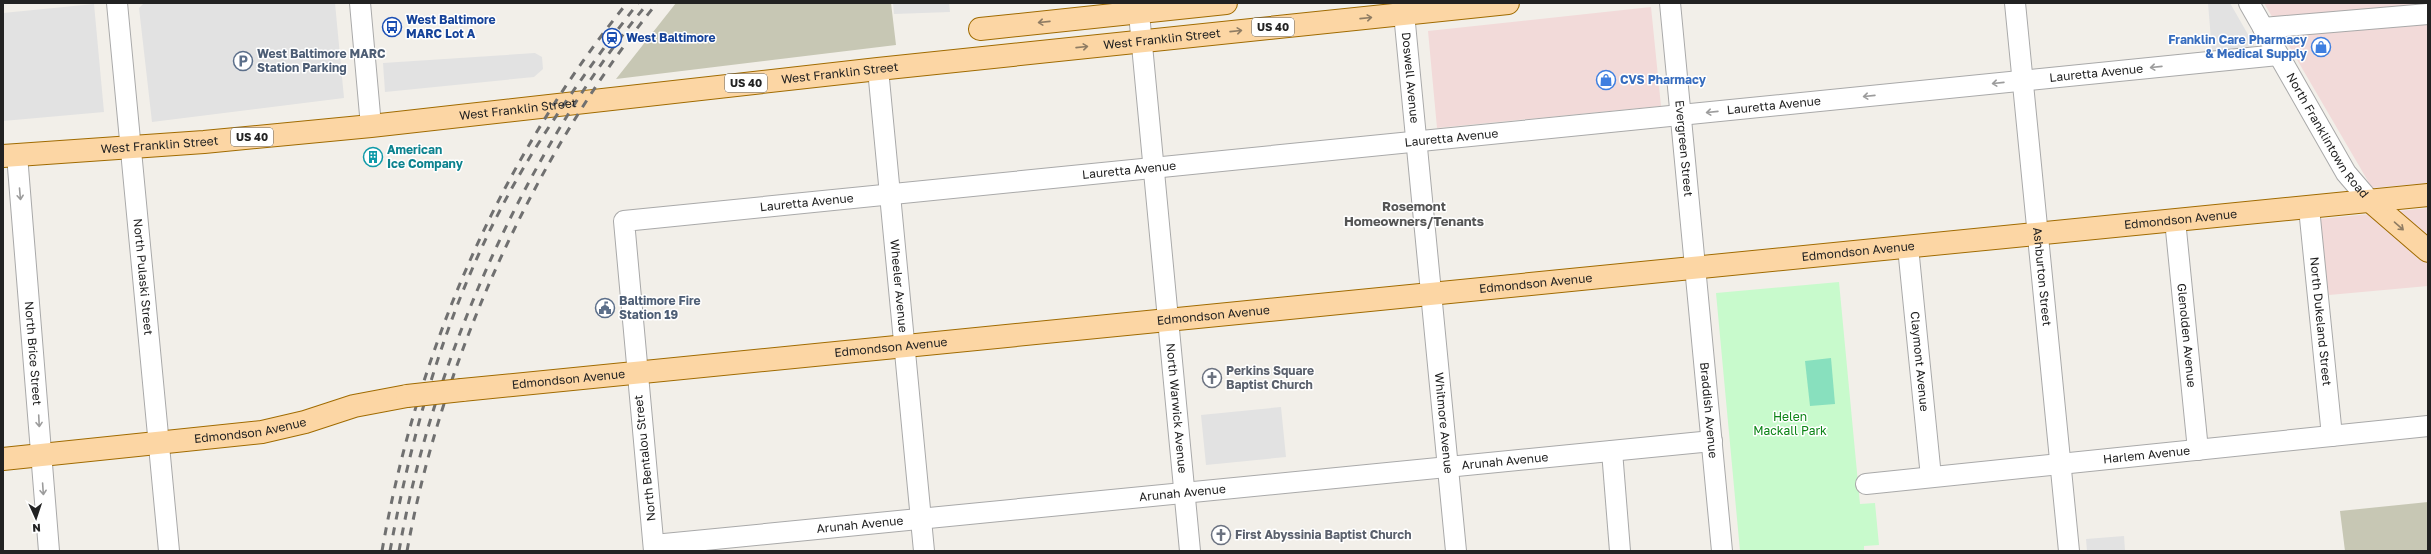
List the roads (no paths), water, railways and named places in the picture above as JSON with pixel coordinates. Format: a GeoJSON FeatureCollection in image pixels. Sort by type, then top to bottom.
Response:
{"type":"FeatureCollection","features":[{"type":"Feature","properties":{"kind":"main road"},"geometry":{"type":"LineString","coordinates":[[980,29],[1138,8],[1226,3]]}},
{"type":"Feature","properties":{"kind":"main road","name":"West Franklin Street"},"geometry":{"type":"LineString","coordinates":[[10,156],[371,126],[1142,41],[1404,8],[1508,3]]}},
{"type":"Feature","properties":{"kind":"main road"},"geometry":{"type":"LineString","coordinates":[[1002,56],[1032,41],[1123,22],[1138,8]]}},
{"type":"Feature","properties":{"kind":"main road","name":"Edmondson Avenue"},"geometry":{"type":"LineString","coordinates":[[3,458],[262,432],[304,422],[354,406],[407,396],[462,390],[904,348],[1168,320],[1696,269],[2428,195]]}},
{"type":"Feature","properties":{"kind":"main road","name":"North Franklintown Road"},"geometry":{"type":"LineString","coordinates":[[2370,201],[2428,251]]}},
{"type":"Feature","properties":{"kind":"street","name":"North Pulaski Street"},"geometry":{"type":"LineString","coordinates":[[117,3],[132,147],[169,551]]}},
{"type":"Feature","properties":{"kind":"street"},"geometry":{"type":"LineString","coordinates":[[360,3],[371,126]]}},
{"type":"Feature","properties":{"kind":"street","name":"Evergreen Street"},"geometry":{"type":"LineString","coordinates":[[1670,3],[1696,269]]}},
{"type":"Feature","properties":{"kind":"street","name":"Ashburton Street"},"geometry":{"type":"LineString","coordinates":[[2015,3],[2069,551]]}},
{"type":"Feature","properties":{"kind":"street","name":"North Franklintown Road"},"geometry":{"type":"LineString","coordinates":[[2249,3],[2346,172],[2370,201]]}},
{"type":"Feature","properties":{"kind":"street","name":"North Warwick Avenue"},"geometry":{"type":"LineString","coordinates":[[1138,8],[1190,551]]}},
{"type":"Feature","properties":{"kind":"street","name":"Doswell Avenue"},"geometry":{"type":"LineString","coordinates":[[1404,8],[1431,295]]}},
{"type":"Feature","properties":{"kind":"street"},"geometry":{"type":"LineString","coordinates":[[2263,28],[2428,14]]}},
{"type":"Feature","properties":{"kind":"street","name":"Lauretta Avenue"},"geometry":{"type":"LineString","coordinates":[[624,221],[2278,55]]}},
{"type":"Feature","properties":{"kind":"street","name":"Wheeler Avenue"},"geometry":{"type":"LineString","coordinates":[[878,69],[924,551]]}},
{"type":"Feature","properties":{"kind":"street","name":"North Brice Street"},"geometry":{"type":"LineString","coordinates":[[10,156],[37,388],[40,455],[49,551]]}},
{"type":"Feature","properties":{"kind":"street","name":"North Dukeland Street"},"geometry":{"type":"LineString","coordinates":[[2309,208],[2332,436]]}},
{"type":"Feature","properties":{"kind":"street","name":"Glenolden Avenue"},"geometry":{"type":"LineString","coordinates":[[2175,220],[2198,450]]}},
{"type":"Feature","properties":{"kind":"street","name":"North Bentalou Street"},"geometry":{"type":"LineString","coordinates":[[624,221],[654,548]]}},
{"type":"Feature","properties":{"kind":"street","name":"Claymont Avenue"},"geometry":{"type":"LineString","coordinates":[[1908,247],[1931,477]]}},
{"type":"Feature","properties":{"kind":"street","name":"Braddish Avenue"},"geometry":{"type":"LineString","coordinates":[[1696,269],[1722,551]]}},
{"type":"Feature","properties":{"kind":"street","name":"Whitmore Avenue"},"geometry":{"type":"LineString","coordinates":[[1431,295],[1456,551]]}},
{"type":"Feature","properties":{"kind":"street","name":"Harlem Avenue"},"geometry":{"type":"LineString","coordinates":[[1866,484],[2428,426]]}},
{"type":"Feature","properties":{"kind":"street","name":"Arunah Avenue"},"geometry":{"type":"LineString","coordinates":[[654,548],[921,519],[1712,441]]}},
{"type":"Feature","properties":{"kind":"street"},"geometry":{"type":"LineString","coordinates":[[1612,451],[1620,551]]}},
{"type":"Feature","properties":{"kind":"railway"},"geometry":{"type":"LineString","coordinates":[[382,551],[397,477],[417,403],[441,331],[470,261],[502,193],[540,127],[581,64],[627,3]]}},
{"type":"Feature","properties":{"kind":"railway"},"geometry":{"type":"LineString","coordinates":[[390,551],[423,407],[454,313],[473,268],[494,223],[530,156],[574,89],[638,3]]}},
{"type":"Feature","properties":{"kind":"railway"},"geometry":{"type":"LineString","coordinates":[[399,551],[414,479],[435,406],[460,334],[490,262],[524,192],[562,124],[603,61],[648,3]]}},
{"type":"Feature","properties":{"kind":"railway"},"geometry":{"type":"LineString","coordinates":[[407,551],[423,478],[444,405],[469,333],[499,262],[533,192],[571,126],[612,62],[657,3]]}},
{"type":"Feature","properties":{"kind":"place","name":"West Baltimore MARC Lot A"},"geometry":{"type":"Point","coordinates":[392,27]}},
{"type":"Feature","properties":{"kind":"place","name":"West Baltimore"},"geometry":{"type":"Point","coordinates":[612,38]}},
{"type":"Feature","properties":{"kind":"place","name":"Franklin Care Pharmacy & Medical Supply"},"geometry":{"type":"Point","coordinates":[2321,47]}},
{"type":"Feature","properties":{"kind":"place","name":"West Baltimore MARC Station Parking"},"geometry":{"type":"Point","coordinates":[243,61]}},
{"type":"Feature","properties":{"kind":"place","name":"CVS Pharmacy"},"geometry":{"type":"Point","coordinates":[1606,80]}},
{"type":"Feature","properties":{"kind":"place","name":"American Ice Company"},"geometry":{"type":"Point","coordinates":[373,157]}},
{"type":"Feature","properties":{"kind":"place","name":"Baltimore Fire Station 19"},"geometry":{"type":"Point","coordinates":[605,308]}},
{"type":"Feature","properties":{"kind":"place","name":"Perkins Square Baptist Church"},"geometry":{"type":"Point","coordinates":[1212,378]}},
{"type":"Feature","properties":{"kind":"place","name":"First Abyssinia Baptist Church"},"geometry":{"type":"Point","coordinates":[1221,535]}},
{"type":"Feature","properties":{"kind":"district","name":"Rosemont Homeowners/Tenants"},"geometry":{"type":"Point","coordinates":[1414,214]}},
{"type":"Feature","properties":{"kind":"park label","name":"Helen Mackall Park"},"geometry":{"type":"Point","coordinates":[1790,424]}}]}
